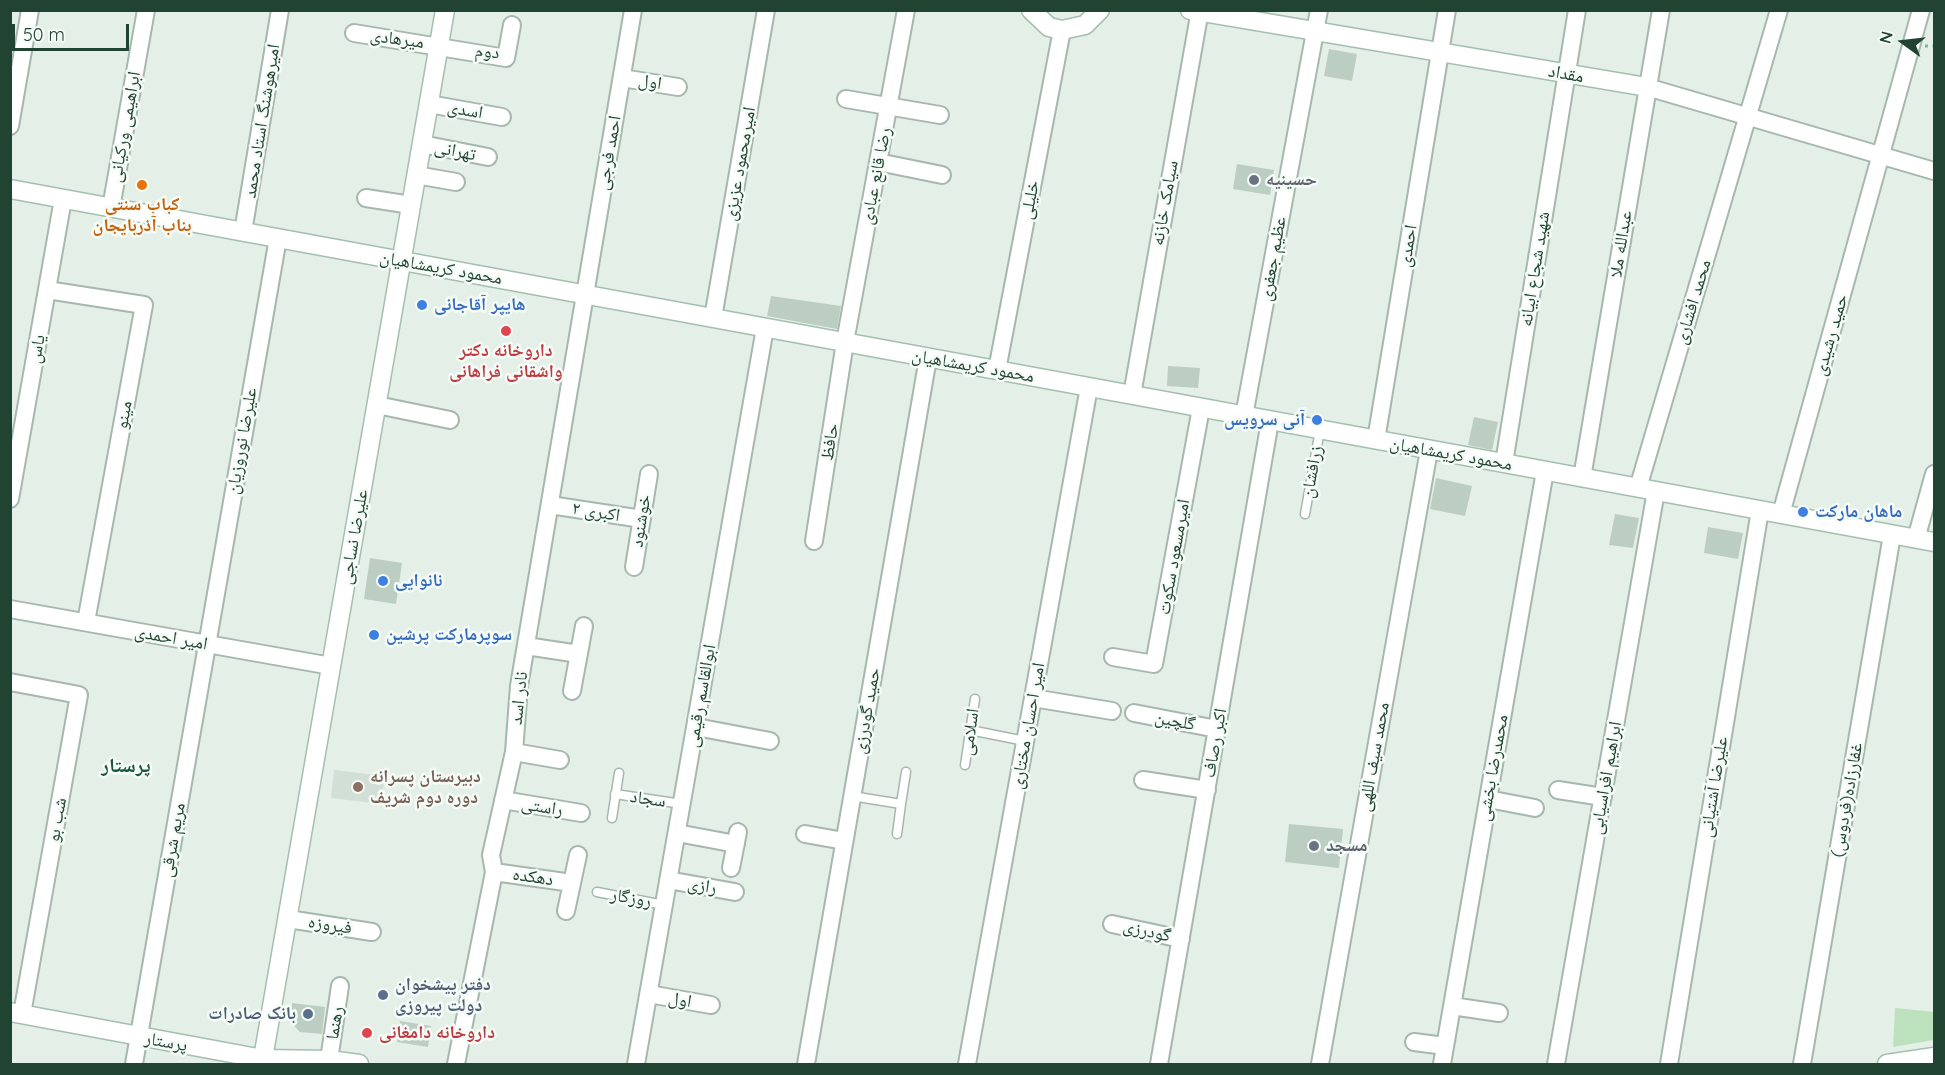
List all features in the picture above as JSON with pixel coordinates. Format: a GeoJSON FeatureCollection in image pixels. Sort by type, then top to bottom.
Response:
{"type":"FeatureCollection","features":[{"type":"Feature","properties":{"kind":"street"},"geometry":{"type":"LineString","coordinates":[[10,126],[30,10]]}},
{"type":"Feature","properties":{"kind":"street","name":"ابراهیمی ورکیانی"},"geometry":{"type":"LineString","coordinates":[[111,208],[146,10]]}},
{"type":"Feature","properties":{"kind":"street","name":"امیرهوشنگ استاد محمد"},"geometry":{"type":"LineString","coordinates":[[243,232],[280,10]]}},
{"type":"Feature","properties":{"kind":"street","name":"علیرضا نساجی"},"geometry":{"type":"LineString","coordinates":[[263,1062],[445,10]]}},
{"type":"Feature","properties":{"kind":"street","name":"احمد فرجی"},"geometry":{"type":"LineString","coordinates":[[585,295],[633,10]]}},
{"type":"Feature","properties":{"kind":"street","name":"امیرمحمود عزیزی"},"geometry":{"type":"LineString","coordinates":[[713,318],[766,10]]}},
{"type":"Feature","properties":{"kind":"street","name":"رضا قانع عبادی"},"geometry":{"type":"LineString","coordinates":[[845,342],[906,10]]}},
{"type":"Feature","properties":{"kind":"street"},"geometry":{"type":"LineString","coordinates":[[1031,10],[1049,27],[1062,30],[1084,26],[1100,10]]}},
{"type":"Feature","properties":{"kind":"street","name":"عظیم جعفری"},"geometry":{"type":"LineString","coordinates":[[1244,416],[1318,10]]}},
{"type":"Feature","properties":{"kind":"street","name":"احمدی"},"geometry":{"type":"LineString","coordinates":[[1376,440],[1447,10]]}},
{"type":"Feature","properties":{"kind":"street","name":"شهید شجاع ابیانه"},"geometry":{"type":"LineString","coordinates":[[1504,463],[1577,10]]}},
{"type":"Feature","properties":{"kind":"street","name":"عبدالله ملا"},"geometry":{"type":"LineString","coordinates":[[1582,478],[1660,10]]}},
{"type":"Feature","properties":{"kind":"street","name":"محمد افشاری"},"geometry":{"type":"LineString","coordinates":[[1647,490],[1779,10]]}},
{"type":"Feature","properties":{"kind":"street","name":"حمید رشیدی"},"geometry":{"type":"LineString","coordinates":[[1781,514],[1921,10]]}},
{"type":"Feature","properties":{"kind":"street","name":"مقداد"},"geometry":{"type":"LineString","coordinates":[[1196,11],[1647,87],[1935,171]]}},
{"type":"Feature","properties":{"kind":"street","name":"سیامک خازنه"},"geometry":{"type":"LineString","coordinates":[[1132,395],[1196,11]]}},
{"type":"Feature","properties":{"kind":"street","name":"دوم"},"geometry":{"type":"LineString","coordinates":[[439,45],[506,58],[512,25]]}},
{"type":"Feature","properties":{"kind":"street","name":"خلیلی"},"geometry":{"type":"LineString","coordinates":[[998,370],[1062,30]]}},
{"type":"Feature","properties":{"kind":"street","name":"میرهادی"},"geometry":{"type":"LineString","coordinates":[[354,33],[439,45]]}},
{"type":"Feature","properties":{"kind":"street","name":"اول"},"geometry":{"type":"LineString","coordinates":[[622,78],[678,87]]}},
{"type":"Feature","properties":{"kind":"street"},"geometry":{"type":"LineString","coordinates":[[846,99],[940,115]]}},
{"type":"Feature","properties":{"kind":"street","name":"اسدی"},"geometry":{"type":"LineString","coordinates":[[429,104],[502,117]]}},
{"type":"Feature","properties":{"kind":"street","name":"تهرانی"},"geometry":{"type":"LineString","coordinates":[[422,144],[488,157]]}},
{"type":"Feature","properties":{"kind":"street"},"geometry":{"type":"LineString","coordinates":[[878,162],[942,175]]}},
{"type":"Feature","properties":{"kind":"street"},"geometry":{"type":"LineString","coordinates":[[416,175],[456,182]]}},
{"type":"Feature","properties":{"kind":"street","name":"محمود کریمشاهیان"},"geometry":{"type":"LineString","coordinates":[[10,189],[1935,542]]}},
{"type":"Feature","properties":{"kind":"street"},"geometry":{"type":"LineString","coordinates":[[366,198],[411,205]]}},
{"type":"Feature","properties":{"kind":"street","name":"یاس"},"geometry":{"type":"LineString","coordinates":[[10,499],[63,199]]}},
{"type":"Feature","properties":{"kind":"street","name":"علیرضا نوروزیان"},"geometry":{"type":"LineString","coordinates":[[207,644],[278,238]]}},
{"type":"Feature","properties":{"kind":"street","name":"مینو"},"geometry":{"type":"LineString","coordinates":[[47,290],[144,305],[86,622]]}},
{"type":"Feature","properties":{"kind":"street","name":"نادر اسد"},"geometry":{"type":"LineString","coordinates":[[456,1065],[494,872],[491,855],[514,752],[519,686],[585,295]]}},
{"type":"Feature","properties":{"kind":"street","name":"ابوالقاسم رقیمی"},"geometry":{"type":"LineString","coordinates":[[636,1065],[765,328]]}},
{"type":"Feature","properties":{"kind":"street","name":"حافظ"},"geometry":{"type":"LineString","coordinates":[[814,541],[845,342]]}},
{"type":"Feature","properties":{"kind":"street","name":"حمید گودرزی"},"geometry":{"type":"LineString","coordinates":[[806,1065],[928,358]]}},
{"type":"Feature","properties":{"kind":"street","name":"امیر احسان مختاری"},"geometry":{"type":"LineString","coordinates":[[967,1065],[1089,387]]}},
{"type":"Feature","properties":{"kind":"street"},"geometry":{"type":"LineString","coordinates":[[376,405],[450,420]]}},
{"type":"Feature","properties":{"kind":"street","name":"امیرمسعود سکوت"},"geometry":{"type":"LineString","coordinates":[[1113,657],[1154,664],[1202,408]]}},
{"type":"Feature","properties":{"kind":"street","name":"اکبر رصاف"},"geometry":{"type":"LineString","coordinates":[[1160,1065],[1270,421]]}},
{"type":"Feature","properties":{"kind":"street","name":"محمد سیف اللهی"},"geometry":{"type":"LineString","coordinates":[[1320,1065],[1429,450]]}},
{"type":"Feature","properties":{"kind":"street","name":"محمدرضا بخشی"},"geometry":{"type":"LineString","coordinates":[[1442,1065],[1545,471]]}},
{"type":"Feature","properties":{"kind":"street","name":"خوشنود"},"geometry":{"type":"LineString","coordinates":[[634,567],[649,474]]}},
{"type":"Feature","properties":{"kind":"street"},"geometry":{"type":"LineString","coordinates":[[1916,539],[1935,474]]}},
{"type":"Feature","properties":{"kind":"street","name":"ابراهیم افراسیابی"},"geometry":{"type":"LineString","coordinates":[[1556,1065],[1603,797],[1647,490]]}},
{"type":"Feature","properties":{"kind":"street","name":"اکبری ۲"},"geometry":{"type":"LineString","coordinates":[[550,505],[642,519]]}},
{"type":"Feature","properties":{"kind":"street","name":"علیرضا آشتیانی"},"geometry":{"type":"LineString","coordinates":[[1669,1065],[1760,510]]}},
{"type":"Feature","properties":{"kind":"street","name":"غفارزاده(فردوس)"},"geometry":{"type":"LineString","coordinates":[[1802,1065],[1892,535]]}},
{"type":"Feature","properties":{"kind":"street","name":"امیر احمدی"},"geometry":{"type":"LineString","coordinates":[[10,609],[331,666]]}},
{"type":"Feature","properties":{"kind":"street"},"geometry":{"type":"LineString","coordinates":[[572,691],[584,626]]}},
{"type":"Feature","properties":{"kind":"street","name":"مریم شرقی"},"geometry":{"type":"LineString","coordinates":[[134,1065],[207,644]]}},
{"type":"Feature","properties":{"kind":"street"},"geometry":{"type":"LineString","coordinates":[[526,646],[579,654]]}},
{"type":"Feature","properties":{"kind":"street","name":"شب بو"},"geometry":{"type":"LineString","coordinates":[[10,682],[79,695],[16,1013]]}},
{"type":"Feature","properties":{"kind":"street"},"geometry":{"type":"LineString","coordinates":[[1033,698],[1112,711]]}},
{"type":"Feature","properties":{"kind":"street","name":"گلچین"},"geometry":{"type":"LineString","coordinates":[[1134,713],[1217,729]]}},
{"type":"Feature","properties":{"kind":"street"},"geometry":{"type":"LineString","coordinates":[[696,728],[770,741]]}},
{"type":"Feature","properties":{"kind":"street"},"geometry":{"type":"LineString","coordinates":[[514,752],[560,760]]}},
{"type":"Feature","properties":{"kind":"street"},"geometry":{"type":"LineString","coordinates":[[1143,780],[1207,790]]}},
{"type":"Feature","properties":{"kind":"street"},"geometry":{"type":"LineString","coordinates":[[1558,790],[1603,797]]}},
{"type":"Feature","properties":{"kind":"street"},"geometry":{"type":"LineString","coordinates":[[1488,799],[1535,808]]}},
{"type":"Feature","properties":{"kind":"street","name":"راستی"},"geometry":{"type":"LineString","coordinates":[[503,800],[581,813]]}},
{"type":"Feature","properties":{"kind":"street"},"geometry":{"type":"LineString","coordinates":[[677,833],[737,838],[731,868]]}},
{"type":"Feature","properties":{"kind":"street"},"geometry":{"type":"LineString","coordinates":[[805,834],[844,841]]}},
{"type":"Feature","properties":{"kind":"street"},"geometry":{"type":"LineString","coordinates":[[566,911],[578,855]]}},
{"type":"Feature","properties":{"kind":"street","name":"دهکده"},"geometry":{"type":"LineString","coordinates":[[494,872],[572,883]]}},
{"type":"Feature","properties":{"kind":"street","name":"رازی"},"geometry":{"type":"LineString","coordinates":[[668,880],[735,892]]}},
{"type":"Feature","properties":{"kind":"street","name":"فیروزه"},"geometry":{"type":"LineString","coordinates":[[288,919],[372,932]]}},
{"type":"Feature","properties":{"kind":"street","name":"گودرزی"},"geometry":{"type":"LineString","coordinates":[[1112,924],[1181,939]]}},
{"type":"Feature","properties":{"kind":"street","name":"رهنما"},"geometry":{"type":"LineString","coordinates":[[329,1060],[340,986]]}},
{"type":"Feature","properties":{"kind":"street","name":"اول"},"geometry":{"type":"LineString","coordinates":[[649,994],[711,1005]]}},
{"type":"Feature","properties":{"kind":"street"},"geometry":{"type":"LineString","coordinates":[[1452,1006],[1499,1013]]}},
{"type":"Feature","properties":{"kind":"street","name":"پرستار"},"geometry":{"type":"LineString","coordinates":[[16,1013],[263,1062],[329,1060],[359,1065]]}},
{"type":"Feature","properties":{"kind":"street"},"geometry":{"type":"LineString","coordinates":[[1414,1042],[1445,1046]]}},
{"type":"Feature","properties":{"kind":"street"},"geometry":{"type":"LineString","coordinates":[[1887,1065],[1935,1057]]}},
{"type":"Feature","properties":{"kind":"lane","name":"زرافشان"},"geometry":{"type":"LineString","coordinates":[[1305,514],[1320,430]]}},
{"type":"Feature","properties":{"kind":"lane","name":"اسلامی"},"geometry":{"type":"LineString","coordinates":[[965,765],[975,699]]}},
{"type":"Feature","properties":{"kind":"lane"},"geometry":{"type":"LineString","coordinates":[[970,730],[1025,741]]}},
{"type":"Feature","properties":{"kind":"lane"},"geometry":{"type":"LineString","coordinates":[[897,834],[906,772]]}},
{"type":"Feature","properties":{"kind":"lane","name":"سجاد"},"geometry":{"type":"LineString","coordinates":[[612,818],[619,773]]}},
{"type":"Feature","properties":{"kind":"lane","name":"سجاد"},"geometry":{"type":"LineString","coordinates":[[615,794],[682,804]]}},
{"type":"Feature","properties":{"kind":"lane"},"geometry":{"type":"LineString","coordinates":[[852,796],[901,804]]}},
{"type":"Feature","properties":{"kind":"lane","name":"روزگار"},"geometry":{"type":"LineString","coordinates":[[597,892],[664,905]]}},
{"type":"Feature","properties":{"kind":"shaded area","name":"دبیرستان پسرانه دوره دوم شریف"},"geometry":{"type":"Polygon","coordinates":[[[334,770],[385,776],[381,804],[331,798],[334,770]]]}},
{"type":"Feature","properties":{"kind":"green space"},"geometry":{"type":"Polygon","coordinates":[[[1895,1008],[1934,1012],[1934,1040],[1893,1047],[1895,1008]]]}},
{"type":"Feature","properties":{"kind":"building"},"geometry":{"type":"Polygon","coordinates":[[[1329,49],[1357,54],[1352,81],[1324,76],[1329,49]]]}},
{"type":"Feature","properties":{"kind":"building","name":"حسینیه"},"geometry":{"type":"Polygon","coordinates":[[[1237,164],[1274,170],[1270,195],[1233,189],[1237,164]]]}},
{"type":"Feature","properties":{"kind":"building"},"geometry":{"type":"Polygon","coordinates":[[[771,296],[841,306],[837,329],[767,316],[771,296]]]}},
{"type":"Feature","properties":{"kind":"building"},"geometry":{"type":"Polygon","coordinates":[[[1168,366],[1200,368],[1198,388],[1167,386],[1168,366]]]}},
{"type":"Feature","properties":{"kind":"building"},"geometry":{"type":"Polygon","coordinates":[[[1474,417],[1498,422],[1492,450],[1468,445],[1474,417]]]}},
{"type":"Feature","properties":{"kind":"building"},"geometry":{"type":"Polygon","coordinates":[[[1436,478],[1472,486],[1465,516],[1430,509],[1436,478]]]}},
{"type":"Feature","properties":{"kind":"building"},"geometry":{"type":"Polygon","coordinates":[[[1615,514],[1639,518],[1633,548],[1609,545],[1615,514]]]}},
{"type":"Feature","properties":{"kind":"building"},"geometry":{"type":"Polygon","coordinates":[[[1708,527],[1743,533],[1738,559],[1704,553],[1708,527]]]}},
{"type":"Feature","properties":{"kind":"building","name":"نانوایی"},"geometry":{"type":"Polygon","coordinates":[[[370,558],[402,563],[396,604],[364,599],[370,558]]]}},
{"type":"Feature","properties":{"kind":"building","name":"مسجد"},"geometry":{"type":"Polygon","coordinates":[[[1289,824],[1343,829],[1339,868],[1285,862],[1289,824]]]}},
{"type":"Feature","properties":{"kind":"building","name":"بانک صادرات"},"geometry":{"type":"Polygon","coordinates":[[[292,1003],[325,1007],[322,1034],[300,1032],[290,1022],[292,1003]]]}},
{"type":"Feature","properties":{"kind":"building"},"geometry":{"type":"Polygon","coordinates":[[[400,1021],[431,1026],[428,1047],[397,1042],[400,1021]]]}},
{"type":"Feature","properties":{"kind":"place","name":"حسینیه"},"geometry":{"type":"Point","coordinates":[1254,180]}},
{"type":"Feature","properties":{"kind":"place","name":"کباب سنتی بناب آذربایجان"},"geometry":{"type":"Point","coordinates":[142,185]}},
{"type":"Feature","properties":{"kind":"place","name":"هایپر آقاجانی"},"geometry":{"type":"Point","coordinates":[422,305]}},
{"type":"Feature","properties":{"kind":"place","name":"داروخانه دکتر واشقانی فراهانی"},"geometry":{"type":"Point","coordinates":[506,331]}},
{"type":"Feature","properties":{"kind":"place","name":"آنی سرویس"},"geometry":{"type":"Point","coordinates":[1317,420]}},
{"type":"Feature","properties":{"kind":"place","name":"ماهان مارکت"},"geometry":{"type":"Point","coordinates":[1803,512]}},
{"type":"Feature","properties":{"kind":"place","name":"نانوایی"},"geometry":{"type":"Point","coordinates":[383,581]}},
{"type":"Feature","properties":{"kind":"place","name":"سوپرمارکت پرشین"},"geometry":{"type":"Point","coordinates":[374,635]}},
{"type":"Feature","properties":{"kind":"place","name":"دبیرستان پسرانه دوره دوم شریف"},"geometry":{"type":"Point","coordinates":[358,787]}},
{"type":"Feature","properties":{"kind":"place","name":"مسجد"},"geometry":{"type":"Point","coordinates":[1314,846]}},
{"type":"Feature","properties":{"kind":"place","name":"دفتر پیشخوان دولت پیروزی"},"geometry":{"type":"Point","coordinates":[383,995]}},
{"type":"Feature","properties":{"kind":"place","name":"بانک صادرات"},"geometry":{"type":"Point","coordinates":[308,1014]}},
{"type":"Feature","properties":{"kind":"place","name":"داروخانه دامغانی"},"geometry":{"type":"Point","coordinates":[367,1033]}},
{"type":"Feature","properties":{"kind":"district","name":"پرستار"},"geometry":{"type":"Point","coordinates":[126,766]}}]}
